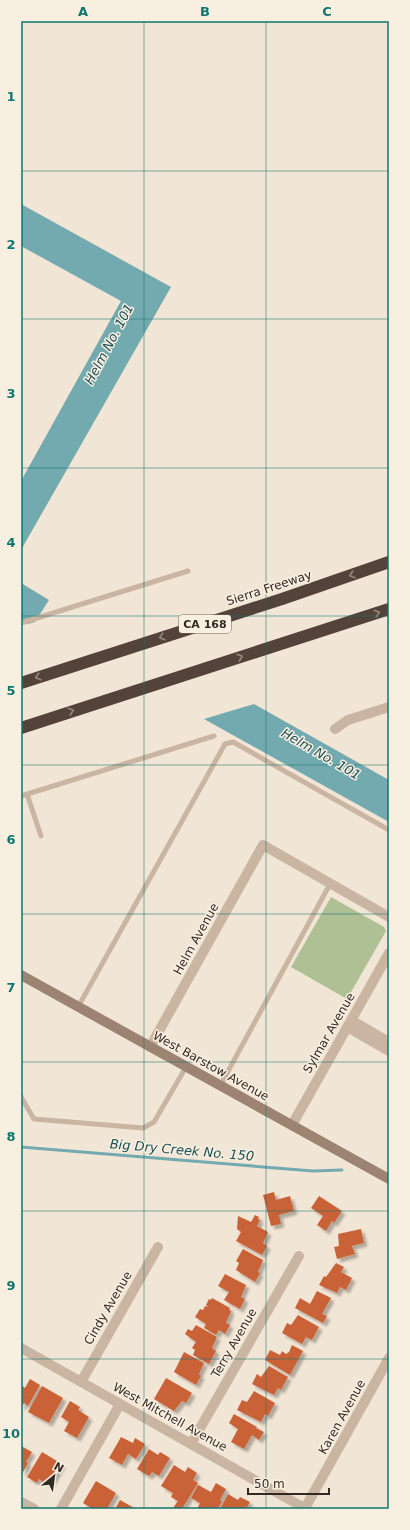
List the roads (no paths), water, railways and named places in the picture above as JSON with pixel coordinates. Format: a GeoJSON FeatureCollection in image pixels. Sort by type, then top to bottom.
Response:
{"type":"FeatureCollection","features":[{"type":"Feature","properties":{"kind":"highway","name":"Sierra Freeway"},"geometry":{"type":"LineString","coordinates":[[21,683],[282,599],[389,562]]}},
{"type":"Feature","properties":{"kind":"highway"},"geometry":{"type":"LineString","coordinates":[[21,728],[389,609]]}},
{"type":"Feature","properties":{"kind":"main road","name":"West Barstow Avenue"},"geometry":{"type":"LineString","coordinates":[[21,975],[389,1179]]}},
{"type":"Feature","properties":{"kind":"street"},"geometry":{"type":"LineString","coordinates":[[335,729],[348,720],[389,707]]}},
{"type":"Feature","properties":{"kind":"street","name":"Helm Avenue"},"geometry":{"type":"LineString","coordinates":[[150,1047],[263,845],[330,884]]}},
{"type":"Feature","properties":{"kind":"street"},"geometry":{"type":"LineString","coordinates":[[330,884],[389,917]]}},
{"type":"Feature","properties":{"kind":"street","name":"Sylmar Avenue"},"geometry":{"type":"LineString","coordinates":[[292,1125],[389,954]]}},
{"type":"Feature","properties":{"kind":"street"},"geometry":{"type":"LineString","coordinates":[[349,1024],[389,1042]]}},
{"type":"Feature","properties":{"kind":"street"},"geometry":{"type":"LineString","coordinates":[[349,1024],[389,1051]]}},
{"type":"Feature","properties":{"kind":"street","name":"Cindy Avenue"},"geometry":{"type":"LineString","coordinates":[[81,1382],[158,1247]]}},
{"type":"Feature","properties":{"kind":"street","name":"Terry Avenue"},"geometry":{"type":"LineString","coordinates":[[191,1444],[299,1256]]}},
{"type":"Feature","properties":{"kind":"street","name":"West Mitchell Avenue"},"geometry":{"type":"LineString","coordinates":[[21,1348],[306,1509]]}},
{"type":"Feature","properties":{"kind":"street","name":"Karen Avenue"},"geometry":{"type":"LineString","coordinates":[[306,1509],[389,1358]]}},
{"type":"Feature","properties":{"kind":"street"},"geometry":{"type":"LineString","coordinates":[[61,1509],[120,1404]]}},
{"type":"Feature","properties":{"kind":"street"},"geometry":{"type":"LineString","coordinates":[[21,1502],[34,1509]]}},
{"type":"Feature","properties":{"kind":"lane"},"geometry":{"type":"LineString","coordinates":[[21,623],[188,571]]}},
{"type":"Feature","properties":{"kind":"lane"},"geometry":{"type":"LineString","coordinates":[[21,796],[214,736]]}},
{"type":"Feature","properties":{"kind":"lane"},"geometry":{"type":"LineString","coordinates":[[78,1007],[225,744],[233,742],[389,830]]}},
{"type":"Feature","properties":{"kind":"lane"},"geometry":{"type":"LineString","coordinates":[[27,794],[41,836]]}},
{"type":"Feature","properties":{"kind":"lane"},"geometry":{"type":"LineString","coordinates":[[220,1086],[330,884]]}},
{"type":"Feature","properties":{"kind":"lane"},"geometry":{"type":"LineString","coordinates":[[21,1097],[34,1119],[143,1128],[154,1122],[186,1067]]}},
{"type":"Feature","properties":{"kind":"water","name":"Helm No. 101"},"geometry":{"type":"Polygon","coordinates":[[[21,204],[171,287],[21,550],[21,481],[121,301],[21,246],[21,204]]]}},
{"type":"Feature","properties":{"kind":"water"},"geometry":{"type":"Polygon","coordinates":[[[21,583],[49,600],[35,622],[28,624],[21,620],[21,583]]]}},
{"type":"Feature","properties":{"kind":"water","name":"Helm No. 101"},"geometry":{"type":"Polygon","coordinates":[[[254,704],[389,780],[389,822],[204,719],[254,704]]]}},
{"type":"Feature","properties":{"kind":"waterway","name":"Big Dry Creek No. 150"},"geometry":{"type":"LineString","coordinates":[[21,1147],[313,1171],[342,1170]]}}]}
